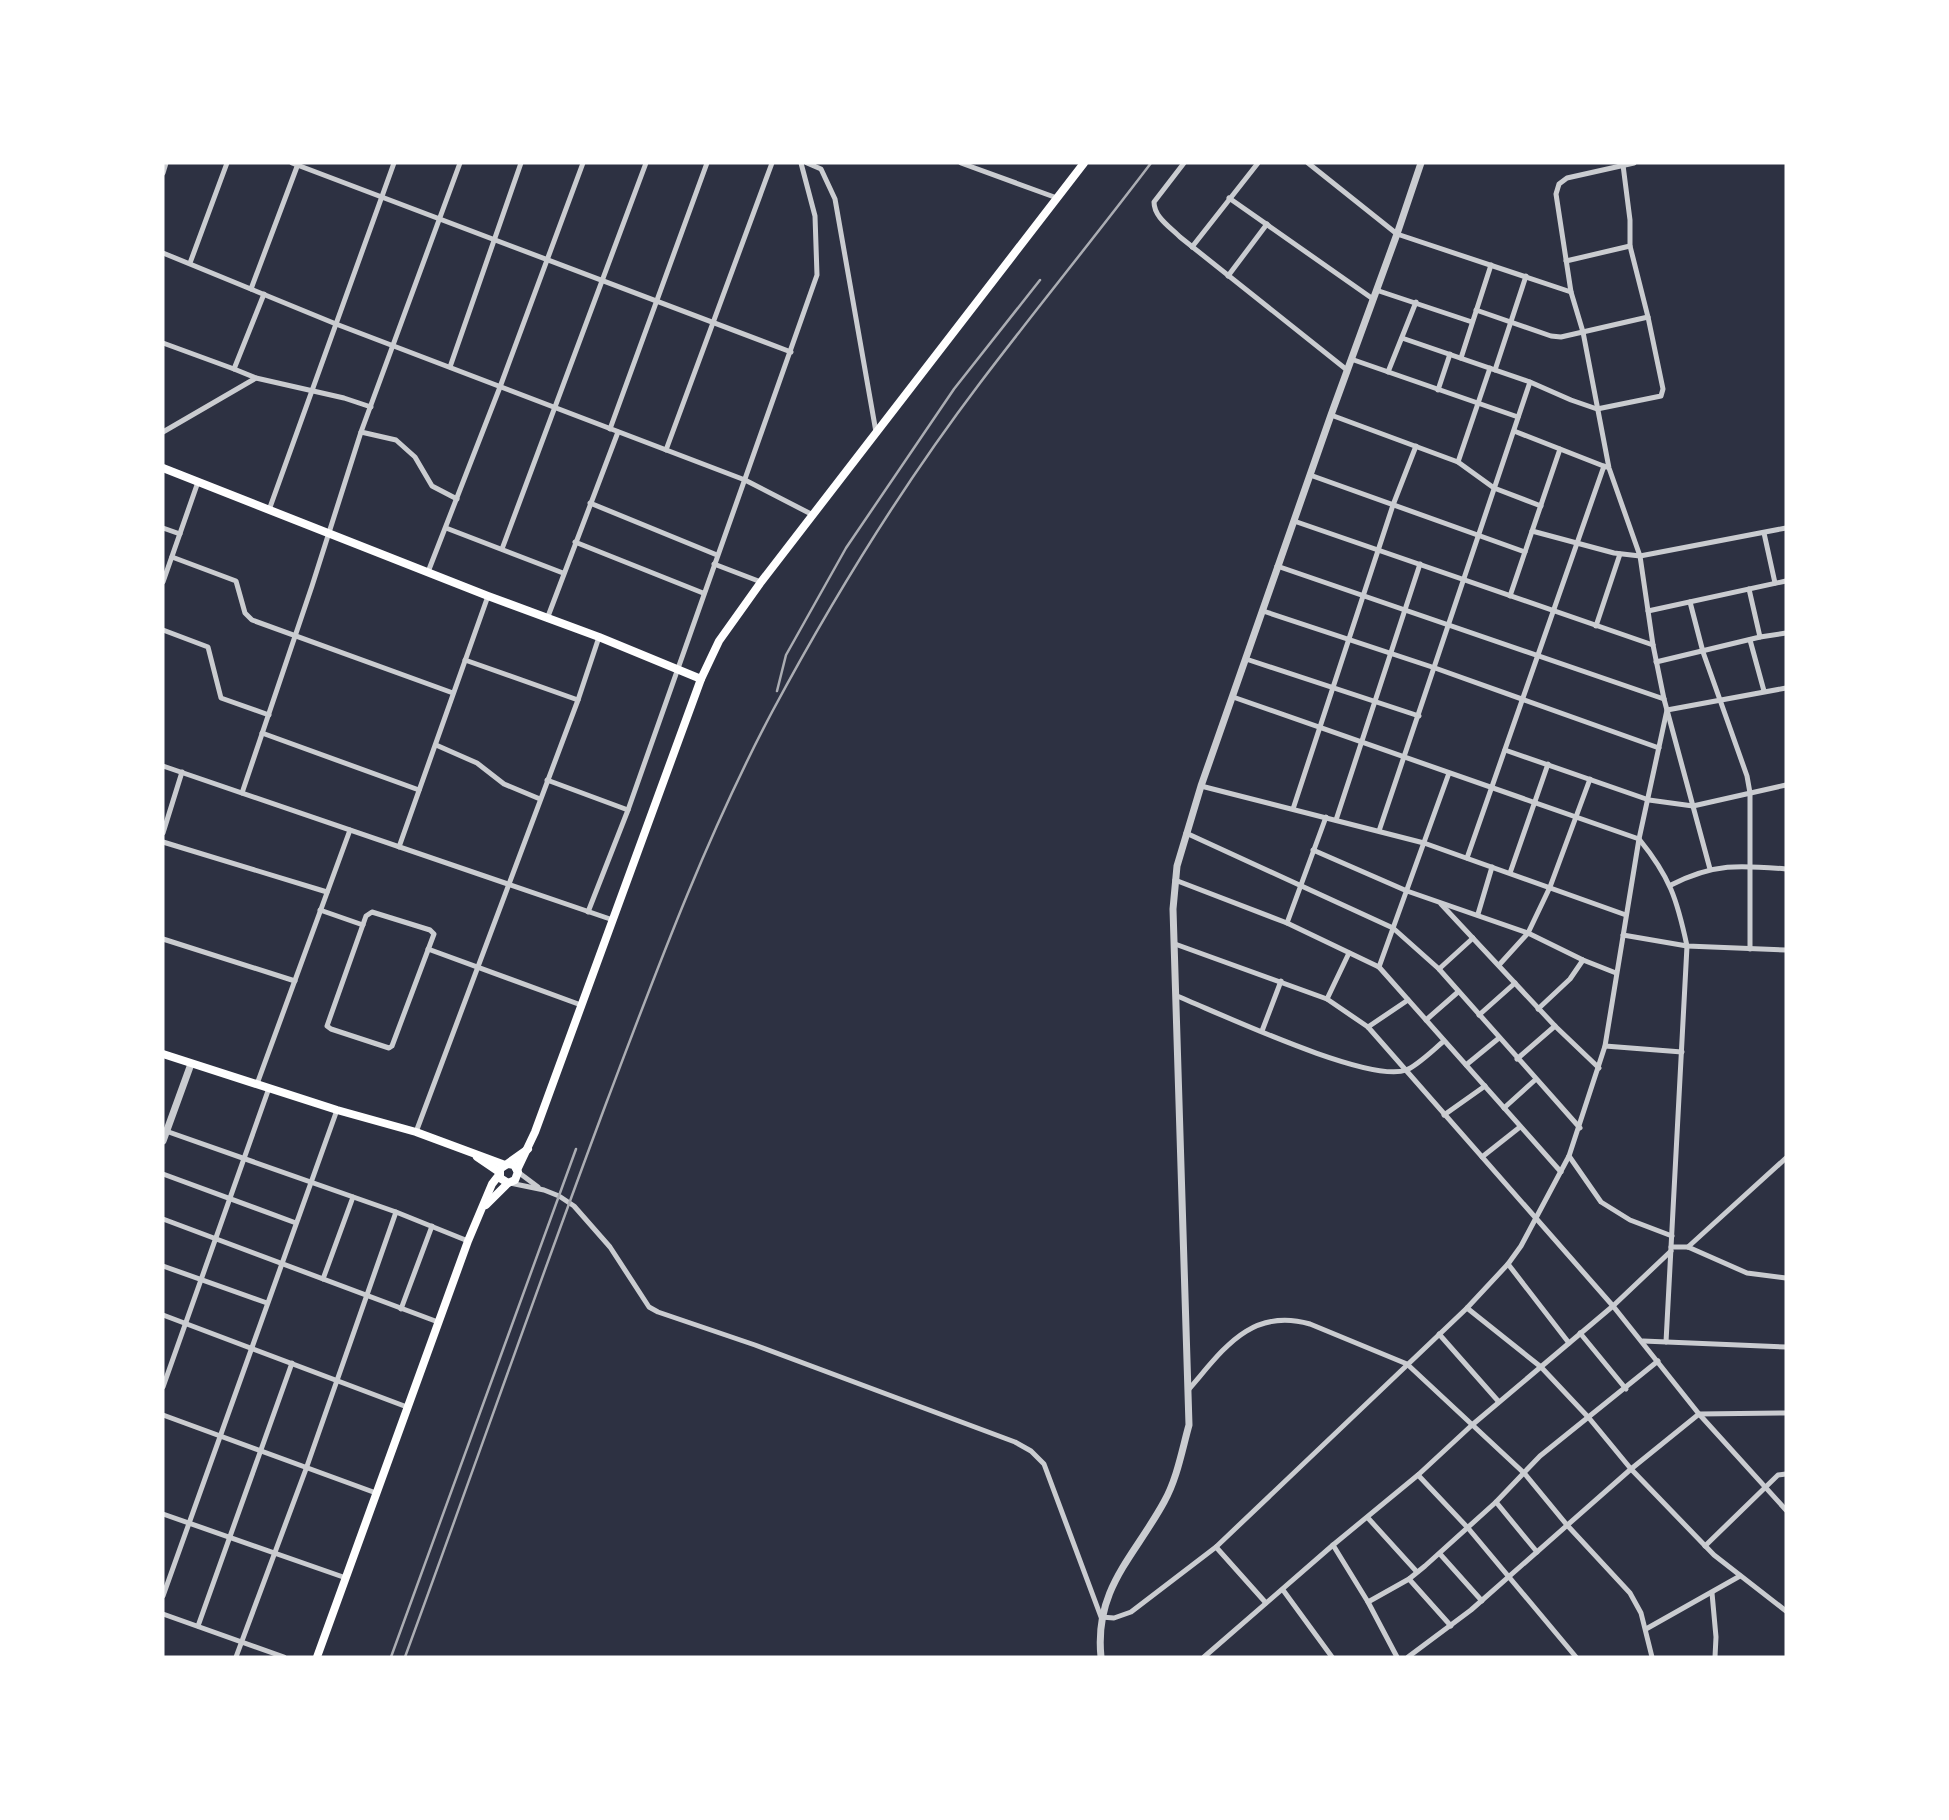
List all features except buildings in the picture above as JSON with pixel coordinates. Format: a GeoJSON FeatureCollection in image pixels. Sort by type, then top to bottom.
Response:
{"type":"FeatureCollection","features":[{"type":"Feature","properties":{"kind":"main road"},"geometry":{"type":"LineString","coordinates":[[484,1207],[515,1180],[528,1149],[701,679],[719,642],[761,582],[1084,163]]}},
{"type":"Feature","properties":{"kind":"main road"},"geometry":{"type":"LineString","coordinates":[[163,468],[701,679]]}},
{"type":"Feature","properties":{"kind":"main road"},"geometry":{"type":"LineString","coordinates":[[163,1054],[337,1110],[416,1132],[472,1153],[503,1169],[514,1165],[518,1171]]}},
{"type":"Feature","properties":{"kind":"main road"},"geometry":{"type":"LineString","coordinates":[[317,1657],[468,1241],[492,1184],[503,1169],[528,1149]]}},
{"type":"Feature","properties":{"kind":"main road"},"geometry":{"type":"LineString","coordinates":[[503,1169],[502,1181],[509,1183]]}},
{"type":"Feature","properties":{"kind":"street"},"geometry":{"type":"LineString","coordinates":[[163,173],[166,163]]}},
{"type":"Feature","properties":{"kind":"street"},"geometry":{"type":"LineString","coordinates":[[190,263],[227,163]]}},
{"type":"Feature","properties":{"kind":"street"},"geometry":{"type":"LineString","coordinates":[[251,289],[296,163],[790,352]]}},
{"type":"Feature","properties":{"kind":"street"},"geometry":{"type":"LineString","coordinates":[[269,510],[394,163]]}},
{"type":"Feature","properties":{"kind":"street"},"geometry":{"type":"LineString","coordinates":[[242,793],[361,432],[460,163]]}},
{"type":"Feature","properties":{"kind":"street"},"geometry":{"type":"LineString","coordinates":[[450,367],[522,163]]}},
{"type":"Feature","properties":{"kind":"street"},"geometry":{"type":"LineString","coordinates":[[428,572],[583,163]]}},
{"type":"Feature","properties":{"kind":"street"},"geometry":{"type":"LineString","coordinates":[[502,550],[646,163]]}},
{"type":"Feature","properties":{"kind":"street"},"geometry":{"type":"LineString","coordinates":[[610,429],[707,163]]}},
{"type":"Feature","properties":{"kind":"street"},"geometry":{"type":"LineString","coordinates":[[666,450],[772,163]]}},
{"type":"Feature","properties":{"kind":"street"},"geometry":{"type":"LineString","coordinates":[[588,912],[679,669],[703,593],[818,269],[815,216],[801,163]]}},
{"type":"Feature","properties":{"kind":"street"},"geometry":{"type":"LineString","coordinates":[[807,163],[821,169],[835,199],[876,435]]}},
{"type":"Feature","properties":{"kind":"street"},"geometry":{"type":"LineString","coordinates":[[961,163],[1057,199]]}},
{"type":"Feature","properties":{"kind":"street"},"geometry":{"type":"LineString","coordinates":[[1184,163],[1154,202],[1154,209],[1161,219],[1192,247],[1347,370]]}},
{"type":"Feature","properties":{"kind":"street"},"geometry":{"type":"LineString","coordinates":[[1192,247],[1258,163]]}},
{"type":"Feature","properties":{"kind":"street"},"geometry":{"type":"LineString","coordinates":[[1308,163],[1397,234],[1571,292]]}},
{"type":"Feature","properties":{"kind":"street"},"geometry":{"type":"LineString","coordinates":[[1101,1657],[1099,1633],[1105,1601],[1165,1500],[1189,1425],[1175,880],[1201,786],[1421,163]]}},
{"type":"Feature","properties":{"kind":"street"},"geometry":{"type":"LineString","coordinates":[[1633,163],[1567,178],[1559,184],[1556,194],[1571,292],[1583,332],[1606,467],[1640,555],[1664,699],[1710,869]]}},
{"type":"Feature","properties":{"kind":"street"},"geometry":{"type":"LineString","coordinates":[[1402,338],[1530,382],[1597,409],[1657,398],[1663,393],[1630,246],[1630,220],[1623,165]]}},
{"type":"Feature","properties":{"kind":"street"},"geometry":{"type":"LineString","coordinates":[[1229,198],[1373,299]]}},
{"type":"Feature","properties":{"kind":"street"},"geometry":{"type":"LineString","coordinates":[[1228,276],[1267,224]]}},
{"type":"Feature","properties":{"kind":"street"},"geometry":{"type":"LineString","coordinates":[[1566,261],[1630,246]]}},
{"type":"Feature","properties":{"kind":"street"},"geometry":{"type":"LineString","coordinates":[[163,253],[336,324],[745,480],[813,516]]}},
{"type":"Feature","properties":{"kind":"street"},"geometry":{"type":"LineString","coordinates":[[1461,358],[1491,265]]}},
{"type":"Feature","properties":{"kind":"street"},"geometry":{"type":"LineString","coordinates":[[1458,462],[1511,322],[1525,276]]}},
{"type":"Feature","properties":{"kind":"street"},"geometry":{"type":"LineString","coordinates":[[1376,290],[1472,322]]}},
{"type":"Feature","properties":{"kind":"street"},"geometry":{"type":"LineString","coordinates":[[234,369],[264,294]]}},
{"type":"Feature","properties":{"kind":"street"},"geometry":{"type":"LineString","coordinates":[[1388,372],[1416,302]]}},
{"type":"Feature","properties":{"kind":"street"},"geometry":{"type":"LineString","coordinates":[[1476,310],[1561,337],[1648,317]]}},
{"type":"Feature","properties":{"kind":"street"},"geometry":{"type":"LineString","coordinates":[[163,343],[256,378],[344,398],[371,407]]}},
{"type":"Feature","properties":{"kind":"street"},"geometry":{"type":"LineString","coordinates":[[1438,390],[1450,354]]}},
{"type":"Feature","properties":{"kind":"street"},"geometry":{"type":"LineString","coordinates":[[1350,359],[1518,417]]}},
{"type":"Feature","properties":{"kind":"street"},"geometry":{"type":"LineString","coordinates":[[163,432],[256,378]]}},
{"type":"Feature","properties":{"kind":"street"},"geometry":{"type":"LineString","coordinates":[[1379,831],[1530,382]]}},
{"type":"Feature","properties":{"kind":"street"},"geometry":{"type":"LineString","coordinates":[[1331,415],[1458,462],[1493,488],[1541,506]]}},
{"type":"Feature","properties":{"kind":"street"},"geometry":{"type":"LineString","coordinates":[[163,424],[170,427]]}},
{"type":"Feature","properties":{"kind":"street"},"geometry":{"type":"LineString","coordinates":[[1514,431],[1606,467]]}},
{"type":"Feature","properties":{"kind":"street"},"geometry":{"type":"LineString","coordinates":[[361,432],[396,440],[415,457],[432,486],[457,499]]}},
{"type":"Feature","properties":{"kind":"street"},"geometry":{"type":"LineString","coordinates":[[547,619],[618,432]]}},
{"type":"Feature","properties":{"kind":"street"},"geometry":{"type":"LineString","coordinates":[[1293,809],[1393,505],[1416,446]]}},
{"type":"Feature","properties":{"kind":"street"},"geometry":{"type":"LineString","coordinates":[[1510,596],[1560,449]]}},
{"type":"Feature","properties":{"kind":"street"},"geometry":{"type":"LineString","coordinates":[[1466,858],[1606,467]]}},
{"type":"Feature","properties":{"kind":"street"},"geometry":{"type":"LineString","coordinates":[[1310,475],[1525,552]]}},
{"type":"Feature","properties":{"kind":"street"},"geometry":{"type":"LineString","coordinates":[[163,582],[198,482]]}},
{"type":"Feature","properties":{"kind":"street"},"geometry":{"type":"LineString","coordinates":[[590,503],[717,555]]}},
{"type":"Feature","properties":{"kind":"street"},"geometry":{"type":"LineString","coordinates":[[1294,521],[1653,645]]}},
{"type":"Feature","properties":{"kind":"street"},"geometry":{"type":"LineString","coordinates":[[163,528],[180,534]]}},
{"type":"Feature","properties":{"kind":"street"},"geometry":{"type":"LineString","coordinates":[[446,528],[563,573]]}},
{"type":"Feature","properties":{"kind":"street"},"geometry":{"type":"LineString","coordinates":[[1532,531],[1620,554],[1640,555],[1786,528]]}},
{"type":"Feature","properties":{"kind":"street"},"geometry":{"type":"LineString","coordinates":[[1764,533],[1775,583]]}},
{"type":"Feature","properties":{"kind":"street"},"geometry":{"type":"LineString","coordinates":[[575,542],[703,593]]}},
{"type":"Feature","properties":{"kind":"street"},"geometry":{"type":"LineString","coordinates":[[1596,626],[1620,554]]}},
{"type":"Feature","properties":{"kind":"street"},"geometry":{"type":"LineString","coordinates":[[172,557],[236,581],[248,618],[453,693]]}},
{"type":"Feature","properties":{"kind":"street"},"geometry":{"type":"LineString","coordinates":[[714,564],[761,582]]}},
{"type":"Feature","properties":{"kind":"street"},"geometry":{"type":"LineString","coordinates":[[1336,820],[1420,565]]}},
{"type":"Feature","properties":{"kind":"street"},"geometry":{"type":"LineString","coordinates":[[1277,566],[1538,658],[1664,699]]}},
{"type":"Feature","properties":{"kind":"street"},"geometry":{"type":"LineString","coordinates":[[1648,611],[1786,580]]}},
{"type":"Feature","properties":{"kind":"street"},"geometry":{"type":"LineString","coordinates":[[1749,589],[1760,637]]}},
{"type":"Feature","properties":{"kind":"street"},"geometry":{"type":"LineString","coordinates":[[400,847],[488,596]]}},
{"type":"Feature","properties":{"kind":"street"},"geometry":{"type":"LineString","coordinates":[[1690,602],[1703,652],[1750,793],[1750,949]]}},
{"type":"Feature","properties":{"kind":"street"},"geometry":{"type":"LineString","coordinates":[[1263,611],[1435,668],[1659,748]]}},
{"type":"Feature","properties":{"kind":"street"},"geometry":{"type":"LineString","coordinates":[[163,630],[208,647],[221,698],[269,715]]}},
{"type":"Feature","properties":{"kind":"street"},"geometry":{"type":"LineString","coordinates":[[1656,662],[1786,633]]}},
{"type":"Feature","properties":{"kind":"street"},"geometry":{"type":"LineString","coordinates":[[416,1132],[599,637]]}},
{"type":"Feature","properties":{"kind":"street"},"geometry":{"type":"LineString","coordinates":[[1750,640],[1764,691]]}},
{"type":"Feature","properties":{"kind":"street"},"geometry":{"type":"LineString","coordinates":[[1246,659],[1419,716]]}},
{"type":"Feature","properties":{"kind":"street"},"geometry":{"type":"LineString","coordinates":[[465,660],[578,699]]}},
{"type":"Feature","properties":{"kind":"street"},"geometry":{"type":"LineString","coordinates":[[1667,710],[1786,688]]}},
{"type":"Feature","properties":{"kind":"street"},"geometry":{"type":"LineString","coordinates":[[1233,696],[1639,839],[1656,859],[1671,885],[1687,946],[1666,1342]]}},
{"type":"Feature","properties":{"kind":"street"},"geometry":{"type":"LineString","coordinates":[[1101,1617],[1114,1618],[1131,1612],[1216,1547],[1467,1308],[1508,1264],[1536,1221],[1569,1156],[1605,1046],[1639,839],[1667,710]]}},
{"type":"Feature","properties":{"kind":"street"},"geometry":{"type":"LineString","coordinates":[[262,733],[419,790]]}},
{"type":"Feature","properties":{"kind":"street"},"geometry":{"type":"LineString","coordinates":[[436,745],[477,763],[504,784],[540,799]]}},
{"type":"Feature","properties":{"kind":"street"},"geometry":{"type":"LineString","coordinates":[[1506,750],[1649,800],[1693,806],[1786,785]]}},
{"type":"Feature","properties":{"kind":"street"},"geometry":{"type":"LineString","coordinates":[[1510,873],[1548,764]]}},
{"type":"Feature","properties":{"kind":"street"},"geometry":{"type":"LineString","coordinates":[[163,765],[613,920]]}},
{"type":"Feature","properties":{"kind":"street"},"geometry":{"type":"LineString","coordinates":[[163,833],[182,772]]}},
{"type":"Feature","properties":{"kind":"street"},"geometry":{"type":"LineString","coordinates":[[1379,967],[1449,773]]}},
{"type":"Feature","properties":{"kind":"street"},"geometry":{"type":"LineString","coordinates":[[1499,965],[1528,933],[1550,887],[1590,779]]}},
{"type":"Feature","properties":{"kind":"street"},"geometry":{"type":"LineString","coordinates":[[547,780],[628,810]]}},
{"type":"Feature","properties":{"kind":"street"},"geometry":{"type":"LineString","coordinates":[[1201,786],[1424,843],[1626,915]]}},
{"type":"Feature","properties":{"kind":"street"},"geometry":{"type":"LineString","coordinates":[[1287,923],[1326,817]]}},
{"type":"Feature","properties":{"kind":"street"},"geometry":{"type":"LineString","coordinates":[[257,1084],[350,830]]}},
{"type":"Feature","properties":{"kind":"street"},"geometry":{"type":"LineString","coordinates":[[1186,834],[1393,928],[1439,970],[1580,1128]]}},
{"type":"Feature","properties":{"kind":"street"},"geometry":{"type":"LineString","coordinates":[[163,842],[327,892]]}},
{"type":"Feature","properties":{"kind":"street"},"geometry":{"type":"LineString","coordinates":[[1314,850],[1407,891],[1528,933],[1616,973]]}},
{"type":"Feature","properties":{"kind":"street"},"geometry":{"type":"LineString","coordinates":[[1671,885],[1710,869],[1752,866],[1786,869]]}},
{"type":"Feature","properties":{"kind":"street"},"geometry":{"type":"LineString","coordinates":[[1478,914],[1492,867]]}},
{"type":"Feature","properties":{"kind":"street"},"geometry":{"type":"LineString","coordinates":[[1175,880],[1287,923],[1379,967],[1561,1172]]}},
{"type":"Feature","properties":{"kind":"street"},"geometry":{"type":"LineString","coordinates":[[1439,902],[1538,1009],[1599,1068]]}},
{"type":"Feature","properties":{"kind":"street"},"geometry":{"type":"LineString","coordinates":[[320,910],[363,925]]}},
{"type":"Feature","properties":{"kind":"street"},"geometry":{"type":"LineString","coordinates":[[372,912],[430,930],[434,934],[428,949],[391,1047],[387,1048],[331,1029],[328,1023],[366,916],[372,912]]}},
{"type":"Feature","properties":{"kind":"street"},"geometry":{"type":"LineString","coordinates":[[1623,935],[1687,946],[1786,950]]}},
{"type":"Feature","properties":{"kind":"street"},"geometry":{"type":"LineString","coordinates":[[1439,970],[1473,938]]}},
{"type":"Feature","properties":{"kind":"street"},"geometry":{"type":"LineString","coordinates":[[163,939],[295,981]]}},
{"type":"Feature","properties":{"kind":"street"},"geometry":{"type":"LineString","coordinates":[[1175,944],[1327,999],[1368,1027],[1613,1306],[1699,1414],[1786,1510]]}},
{"type":"Feature","properties":{"kind":"street"},"geometry":{"type":"LineString","coordinates":[[428,949],[581,1005]]}},
{"type":"Feature","properties":{"kind":"street"},"geometry":{"type":"LineString","coordinates":[[1327,999],[1349,953]]}},
{"type":"Feature","properties":{"kind":"street"},"geometry":{"type":"LineString","coordinates":[[1538,1009],[1570,979],[1583,960]]}},
{"type":"Feature","properties":{"kind":"street"},"geometry":{"type":"LineString","coordinates":[[1262,1031],[1281,981]]}},
{"type":"Feature","properties":{"kind":"street"},"geometry":{"type":"LineString","coordinates":[[1479,1015],[1515,983]]}},
{"type":"Feature","properties":{"kind":"street"},"geometry":{"type":"LineString","coordinates":[[1426,1020],[1458,992]]}},
{"type":"Feature","properties":{"kind":"street"},"geometry":{"type":"LineString","coordinates":[[1177,996],[1315,1053],[1356,1067],[1382,1071],[1405,1070],[1444,1041]]}},
{"type":"Feature","properties":{"kind":"street"},"geometry":{"type":"LineString","coordinates":[[1368,1027],[1408,1000]]}},
{"type":"Feature","properties":{"kind":"street"},"geometry":{"type":"LineString","coordinates":[[1517,1059],[1555,1026]]}},
{"type":"Feature","properties":{"kind":"street"},"geometry":{"type":"LineString","coordinates":[[1466,1065],[1499,1038]]}},
{"type":"Feature","properties":{"kind":"street"},"geometry":{"type":"LineString","coordinates":[[1605,1046],[1682,1052]]}},
{"type":"Feature","properties":{"kind":"street"},"geometry":{"type":"LineString","coordinates":[[163,1140],[164,1131],[191,1064]]}},
{"type":"Feature","properties":{"kind":"street"},"geometry":{"type":"LineString","coordinates":[[1504,1108],[1535,1080]]}},
{"type":"Feature","properties":{"kind":"street"},"geometry":{"type":"LineString","coordinates":[[1444,1115],[1485,1086]]}},
{"type":"Feature","properties":{"kind":"street"},"geometry":{"type":"LineString","coordinates":[[163,1387],[269,1088]]}},
{"type":"Feature","properties":{"kind":"street"},"geometry":{"type":"LineString","coordinates":[[163,1596],[337,1110]]}},
{"type":"Feature","properties":{"kind":"street"},"geometry":{"type":"LineString","coordinates":[[1482,1157],[1520,1127]]}},
{"type":"Feature","properties":{"kind":"street"},"geometry":{"type":"LineString","coordinates":[[164,1131],[396,1212],[468,1241]]}},
{"type":"Feature","properties":{"kind":"street"},"geometry":{"type":"LineString","coordinates":[[1569,1156],[1601,1202],[1630,1220],[1672,1236]]}},
{"type":"Feature","properties":{"kind":"street"},"geometry":{"type":"LineString","coordinates":[[1688,1247],[1786,1157]]}},
{"type":"Feature","properties":{"kind":"street"},"geometry":{"type":"LineString","coordinates":[[518,1171],[544,1190],[575,1206],[610,1247],[649,1307],[658,1312],[755,1345],[1015,1442],[1031,1451],[1044,1464],[1101,1617]]}},
{"type":"Feature","properties":{"kind":"street"},"geometry":{"type":"LineString","coordinates":[[163,1174],[296,1223]]}},
{"type":"Feature","properties":{"kind":"street"},"geometry":{"type":"LineString","coordinates":[[509,1183],[544,1190]]}},
{"type":"Feature","properties":{"kind":"street"},"geometry":{"type":"LineString","coordinates":[[323,1279],[353,1197]]}},
{"type":"Feature","properties":{"kind":"street"},"geometry":{"type":"LineString","coordinates":[[236,1657],[306,1469],[396,1212]]}},
{"type":"Feature","properties":{"kind":"street"},"geometry":{"type":"LineString","coordinates":[[163,1219],[438,1322]]}},
{"type":"Feature","properties":{"kind":"street"},"geometry":{"type":"LineString","coordinates":[[401,1309],[432,1226]]}},
{"type":"Feature","properties":{"kind":"street"},"geometry":{"type":"LineString","coordinates":[[1204,1657],[1613,1306],[1671,1249],[1688,1247],[1747,1273],[1786,1279]]}},
{"type":"Feature","properties":{"kind":"street"},"geometry":{"type":"LineString","coordinates":[[1508,1264],[1569,1343]]}},
{"type":"Feature","properties":{"kind":"street"},"geometry":{"type":"LineString","coordinates":[[163,1266],[267,1303]]}},
{"type":"Feature","properties":{"kind":"street"},"geometry":{"type":"LineString","coordinates":[[1467,1308],[1541,1367],[1589,1418],[1631,1469],[1705,1546],[1786,1611]]}},
{"type":"Feature","properties":{"kind":"street"},"geometry":{"type":"LineString","coordinates":[[163,1315],[407,1407]]}},
{"type":"Feature","properties":{"kind":"street"},"geometry":{"type":"LineString","coordinates":[[1189,1390],[1242,1331],[1273,1320],[1295,1320],[1310,1324],[1407,1364],[1525,1474],[1567,1525],[1630,1593],[1641,1613],[1652,1657]]}},
{"type":"Feature","properties":{"kind":"street"},"geometry":{"type":"LineString","coordinates":[[1580,1333],[1626,1389]]}},
{"type":"Feature","properties":{"kind":"street"},"geometry":{"type":"LineString","coordinates":[[1439,1334],[1499,1402]]}},
{"type":"Feature","properties":{"kind":"street"},"geometry":{"type":"LineString","coordinates":[[1642,1341],[1786,1347]]}},
{"type":"Feature","properties":{"kind":"street"},"geometry":{"type":"LineString","coordinates":[[1368,1602],[1409,1579],[1496,1502],[1540,1457],[1658,1361]]}},
{"type":"Feature","properties":{"kind":"street"},"geometry":{"type":"LineString","coordinates":[[198,1626],[292,1363]]}},
{"type":"Feature","properties":{"kind":"street"},"geometry":{"type":"LineString","coordinates":[[1408,1657],[1482,1601],[1631,1469],[1699,1414],[1786,1413]]}},
{"type":"Feature","properties":{"kind":"street"},"geometry":{"type":"LineString","coordinates":[[163,1415],[376,1493]]}},
{"type":"Feature","properties":{"kind":"street"},"geometry":{"type":"LineString","coordinates":[[1705,1546],[1778,1475],[1786,1474]]}},
{"type":"Feature","properties":{"kind":"street"},"geometry":{"type":"LineString","coordinates":[[1418,1475],[1468,1528],[1576,1657]]}},
{"type":"Feature","properties":{"kind":"street"},"geometry":{"type":"LineString","coordinates":[[1496,1502],[1537,1552]]}},
{"type":"Feature","properties":{"kind":"street"},"geometry":{"type":"LineString","coordinates":[[163,1514],[346,1578]]}},
{"type":"Feature","properties":{"kind":"street"},"geometry":{"type":"LineString","coordinates":[[1368,1518],[1417,1572]]}},
{"type":"Feature","properties":{"kind":"street"},"geometry":{"type":"LineString","coordinates":[[1333,1545],[1368,1602],[1397,1657]]}},
{"type":"Feature","properties":{"kind":"street"},"geometry":{"type":"LineString","coordinates":[[1216,1547],[1266,1603]]}},
{"type":"Feature","properties":{"kind":"street"},"geometry":{"type":"LineString","coordinates":[[1440,1553],[1482,1601]]}},
{"type":"Feature","properties":{"kind":"street"},"geometry":{"type":"LineString","coordinates":[[1646,1629],[1740,1576]]}},
{"type":"Feature","properties":{"kind":"street"},"geometry":{"type":"LineString","coordinates":[[1409,1579],[1451,1626]]}},
{"type":"Feature","properties":{"kind":"street"},"geometry":{"type":"LineString","coordinates":[[1283,1590],[1332,1657]]}},
{"type":"Feature","properties":{"kind":"street"},"geometry":{"type":"LineString","coordinates":[[1712,1593],[1716,1637],[1714,1657]]}},
{"type":"Feature","properties":{"kind":"street"},"geometry":{"type":"LineString","coordinates":[[163,1614],[285,1657]]}},
{"type":"Feature","properties":{"kind":"railway"},"geometry":{"type":"LineString","coordinates":[[405,1657],[607,1101],[704,855],[748,759],[819,627],[923,462],[980,383],[1151,163]]}},
{"type":"Feature","properties":{"kind":"railway"},"geometry":{"type":"LineString","coordinates":[[777,691],[786,655],[846,548],[954,389],[1040,280]]}},
{"type":"Feature","properties":{"kind":"railway"},"geometry":{"type":"LineString","coordinates":[[391,1657],[576,1149]]}}]}
